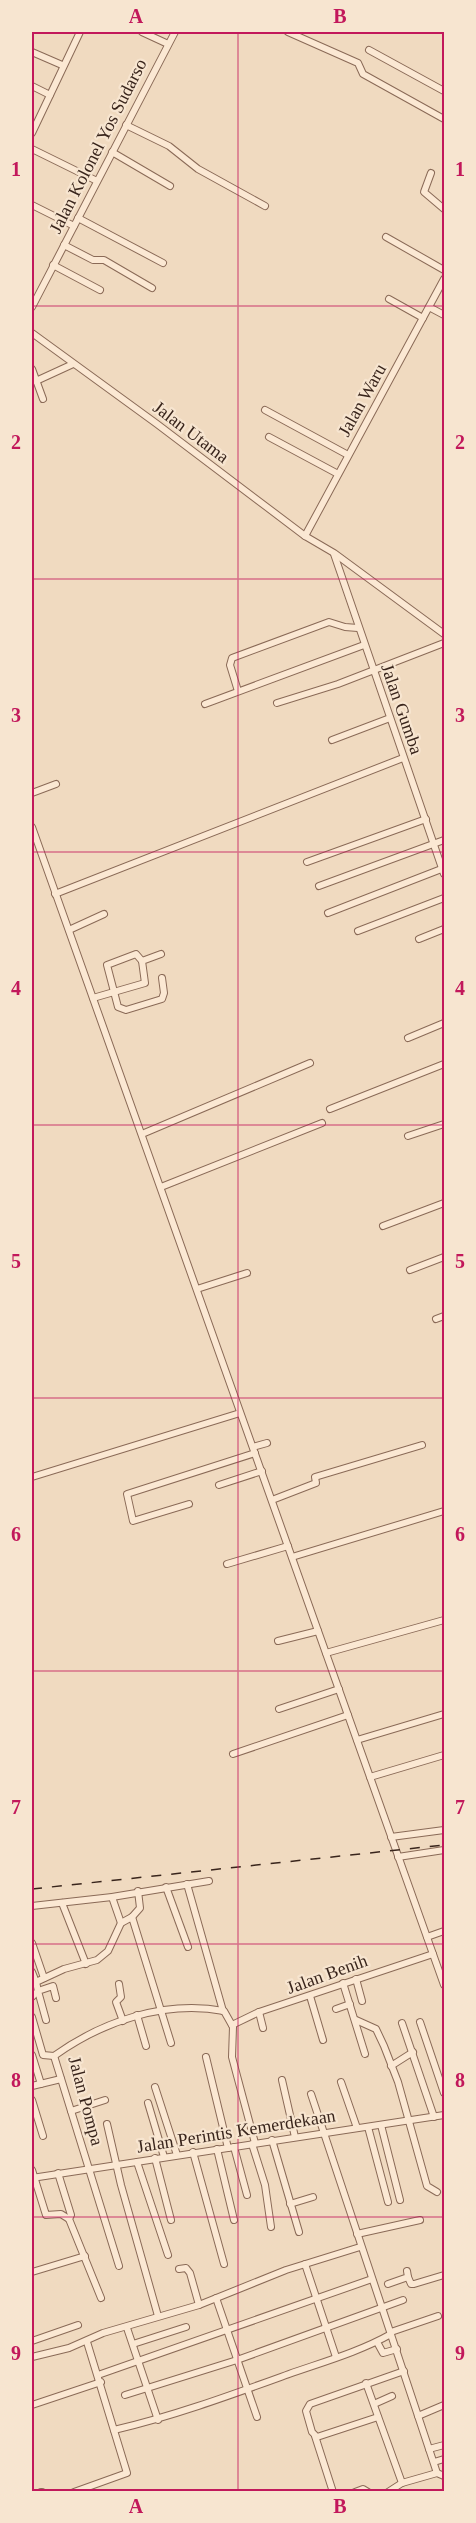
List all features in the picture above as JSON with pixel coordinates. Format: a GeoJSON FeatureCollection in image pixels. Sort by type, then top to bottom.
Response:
{"type":"FeatureCollection","features":[{"type":"Feature","properties":{"kind":"street"},"geometry":{"type":"LineString","coordinates":[[32,133],[62,65],[80,32]]}},
{"type":"Feature","properties":{"kind":"street"},"geometry":{"type":"LineString","coordinates":[[142,32],[168,44]]}},
{"type":"Feature","properties":{"kind":"street","name":"Jalan Kolonel Yos Sudarso"},"geometry":{"type":"LineString","coordinates":[[32,307],[175,32]]}},
{"type":"Feature","properties":{"kind":"street"},"geometry":{"type":"LineString","coordinates":[[288,32],[358,63],[363,74],[444,119]]}},
{"type":"Feature","properties":{"kind":"street"},"geometry":{"type":"LineString","coordinates":[[369,50],[444,91]]}},
{"type":"Feature","properties":{"kind":"street"},"geometry":{"type":"LineString","coordinates":[[32,52],[62,65]]}},
{"type":"Feature","properties":{"kind":"street"},"geometry":{"type":"LineString","coordinates":[[32,86],[50,95]]}},
{"type":"Feature","properties":{"kind":"street"},"geometry":{"type":"LineString","coordinates":[[32,115],[39,119]]}},
{"type":"Feature","properties":{"kind":"street"},"geometry":{"type":"LineString","coordinates":[[126,125],[169,146],[198,169],[265,206]]}},
{"type":"Feature","properties":{"kind":"street"},"geometry":{"type":"LineString","coordinates":[[32,149],[97,181]]}},
{"type":"Feature","properties":{"kind":"street"},"geometry":{"type":"LineString","coordinates":[[112,152],[170,186]]}},
{"type":"Feature","properties":{"kind":"street"},"geometry":{"type":"LineString","coordinates":[[431,173],[424,192],[444,208]]}},
{"type":"Feature","properties":{"kind":"street"},"geometry":{"type":"LineString","coordinates":[[32,205],[74,226]]}},
{"type":"Feature","properties":{"kind":"street"},"geometry":{"type":"LineString","coordinates":[[78,218],[163,263]]}},
{"type":"Feature","properties":{"kind":"street"},"geometry":{"type":"LineString","coordinates":[[386,237],[444,270]]}},
{"type":"Feature","properties":{"kind":"street"},"geometry":{"type":"LineString","coordinates":[[64,244],[93,260],[104,260],[152,288]]}},
{"type":"Feature","properties":{"kind":"street"},"geometry":{"type":"LineString","coordinates":[[53,265],[100,290]]}},
{"type":"Feature","properties":{"kind":"street","name":"Jalan Waru"},"geometry":{"type":"LineString","coordinates":[[305,536],[444,279]]}},
{"type":"Feature","properties":{"kind":"street"},"geometry":{"type":"LineString","coordinates":[[389,299],[423,318]]}},
{"type":"Feature","properties":{"kind":"street"},"geometry":{"type":"LineString","coordinates":[[429,307],[444,315]]}},
{"type":"Feature","properties":{"kind":"street","name":"Jalan Utama"},"geometry":{"type":"LineString","coordinates":[[32,333],[305,536],[334,553],[444,634]]}},
{"type":"Feature","properties":{"kind":"street"},"geometry":{"type":"LineString","coordinates":[[36,381],[73,364]]}},
{"type":"Feature","properties":{"kind":"street"},"geometry":{"type":"LineString","coordinates":[[32,369],[43,399]]}},
{"type":"Feature","properties":{"kind":"street"},"geometry":{"type":"LineString","coordinates":[[265,410],[348,455]]}},
{"type":"Feature","properties":{"kind":"street"},"geometry":{"type":"LineString","coordinates":[[269,437],[338,474]]}},
{"type":"Feature","properties":{"kind":"street","name":"Jalan Gumba"},"geometry":{"type":"LineString","coordinates":[[334,553],[403,758],[444,870]]}},
{"type":"Feature","properties":{"kind":"street"},"geometry":{"type":"LineString","coordinates":[[238,691],[230,665],[232,658],[329,622],[358,628]]}},
{"type":"Feature","properties":{"kind":"street"},"geometry":{"type":"LineString","coordinates":[[277,703],[374,671],[444,643]]}},
{"type":"Feature","properties":{"kind":"street"},"geometry":{"type":"LineString","coordinates":[[205,704],[364,645]]}},
{"type":"Feature","properties":{"kind":"street"},"geometry":{"type":"LineString","coordinates":[[333,740],[390,718]]}},
{"type":"Feature","properties":{"kind":"street"},"geometry":{"type":"LineString","coordinates":[[56,894],[403,758]]}},
{"type":"Feature","properties":{"kind":"street"},"geometry":{"type":"LineString","coordinates":[[32,793],[57,784]]}},
{"type":"Feature","properties":{"kind":"street"},"geometry":{"type":"LineString","coordinates":[[307,862],[426,819]]}},
{"type":"Feature","properties":{"kind":"street"},"geometry":{"type":"LineString","coordinates":[[32,827],[398,1857],[433,1954],[442,1968],[444,1985]]}},
{"type":"Feature","properties":{"kind":"street"},"geometry":{"type":"LineString","coordinates":[[319,886],[444,840]]}},
{"type":"Feature","properties":{"kind":"street"},"geometry":{"type":"LineString","coordinates":[[328,913],[444,870]]}},
{"type":"Feature","properties":{"kind":"street"},"geometry":{"type":"LineString","coordinates":[[358,931],[444,898]]}},
{"type":"Feature","properties":{"kind":"street"},"geometry":{"type":"LineString","coordinates":[[69,930],[104,914]]}},
{"type":"Feature","properties":{"kind":"street"},"geometry":{"type":"LineString","coordinates":[[419,939],[444,928]]}},
{"type":"Feature","properties":{"kind":"street"},"geometry":{"type":"LineString","coordinates":[[93,998],[114,991],[145,983],[147,978],[142,961],[136,954],[106,965],[114,991],[118,1007],[126,1010],[162,999],[164,993],[162,978]]}},
{"type":"Feature","properties":{"kind":"street"},"geometry":{"type":"LineString","coordinates":[[142,961],[160,954]]}},
{"type":"Feature","properties":{"kind":"street"},"geometry":{"type":"LineString","coordinates":[[408,1038],[444,1023]]}},
{"type":"Feature","properties":{"kind":"street"},"geometry":{"type":"LineString","coordinates":[[142,1134],[310,1063]]}},
{"type":"Feature","properties":{"kind":"street"},"geometry":{"type":"LineString","coordinates":[[330,1109],[444,1064]]}},
{"type":"Feature","properties":{"kind":"street"},"geometry":{"type":"LineString","coordinates":[[161,1187],[322,1123]]}},
{"type":"Feature","properties":{"kind":"street"},"geometry":{"type":"LineString","coordinates":[[408,1136],[444,1124]]}},
{"type":"Feature","properties":{"kind":"street"},"geometry":{"type":"LineString","coordinates":[[383,1226],[444,1203]]}},
{"type":"Feature","properties":{"kind":"street"},"geometry":{"type":"LineString","coordinates":[[410,1270],[444,1257]]}},
{"type":"Feature","properties":{"kind":"street"},"geometry":{"type":"LineString","coordinates":[[197,1289],[247,1273]]}},
{"type":"Feature","properties":{"kind":"street"},"geometry":{"type":"LineString","coordinates":[[436,1319],[444,1316]]}},
{"type":"Feature","properties":{"kind":"street"},"geometry":{"type":"LineString","coordinates":[[32,1477],[240,1413]]}},
{"type":"Feature","properties":{"kind":"street"},"geometry":{"type":"LineString","coordinates":[[189,1504],[133,1521],[127,1494],[254,1450],[267,1443]]}},
{"type":"Feature","properties":{"kind":"street"},"geometry":{"type":"LineString","coordinates":[[272,1500],[316,1483],[315,1478],[422,1445]]}},
{"type":"Feature","properties":{"kind":"street"},"geometry":{"type":"LineString","coordinates":[[219,1485],[262,1472]]}},
{"type":"Feature","properties":{"kind":"street"},"geometry":{"type":"LineString","coordinates":[[292,1557],[444,1511]]}},
{"type":"Feature","properties":{"kind":"street"},"geometry":{"type":"LineString","coordinates":[[227,1564],[288,1546]]}},
{"type":"Feature","properties":{"kind":"street"},"geometry":{"type":"LineString","coordinates":[[326,1653],[444,1620]]}},
{"type":"Feature","properties":{"kind":"street"},"geometry":{"type":"LineString","coordinates":[[278,1641],[318,1630]]}},
{"type":"Feature","properties":{"kind":"street"},"geometry":{"type":"LineString","coordinates":[[279,1709],[339,1689]]}},
{"type":"Feature","properties":{"kind":"street"},"geometry":{"type":"LineString","coordinates":[[357,1740],[444,1714]]}},
{"type":"Feature","properties":{"kind":"street"},"geometry":{"type":"LineString","coordinates":[[232,1754],[348,1715]]}},
{"type":"Feature","properties":{"kind":"street"},"geometry":{"type":"LineString","coordinates":[[370,1778],[444,1755]]}},
{"type":"Feature","properties":{"kind":"street"},"geometry":{"type":"LineString","coordinates":[[391,1837],[444,1830]]}},
{"type":"Feature","properties":{"kind":"street"},"geometry":{"type":"LineString","coordinates":[[398,1857],[444,1850]]}},
{"type":"Feature","properties":{"kind":"street"},"geometry":{"type":"LineString","coordinates":[[32,1905],[112,1897],[209,1881]]}},
{"type":"Feature","properties":{"kind":"street"},"geometry":{"type":"LineString","coordinates":[[187,1884],[223,2011],[232,2025],[232,2057],[265,2185],[271,2227]]}},
{"type":"Feature","properties":{"kind":"street"},"geometry":{"type":"LineString","coordinates":[[166,1887],[188,1947]]}},
{"type":"Feature","properties":{"kind":"street"},"geometry":{"type":"LineString","coordinates":[[36,1982],[97,1960],[108,1950],[121,1923],[132,1917],[140,1908],[138,1891]]}},
{"type":"Feature","properties":{"kind":"street"},"geometry":{"type":"LineString","coordinates":[[112,1897],[121,1923]]}},
{"type":"Feature","properties":{"kind":"street"},"geometry":{"type":"LineString","coordinates":[[62,1903],[86,1964]]}},
{"type":"Feature","properties":{"kind":"street"},"geometry":{"type":"LineString","coordinates":[[132,1917],[171,2043]]}},
{"type":"Feature","properties":{"kind":"street"},"geometry":{"type":"LineString","coordinates":[[427,1937],[444,1931]]}},
{"type":"Feature","properties":{"kind":"street"},"geometry":{"type":"LineString","coordinates":[[32,1943],[44,1978]]}},
{"type":"Feature","properties":{"kind":"street","name":"Jalan Benih"},"geometry":{"type":"LineString","coordinates":[[232,2025],[258,2012],[433,1954]]}},
{"type":"Feature","properties":{"kind":"street"},"geometry":{"type":"LineString","coordinates":[[32,1972],[46,2020]]}},
{"type":"Feature","properties":{"kind":"street"},"geometry":{"type":"LineString","coordinates":[[356,1979],[362,2001]]}},
{"type":"Feature","properties":{"kind":"street"},"geometry":{"type":"LineString","coordinates":[[343,1983],[365,2054]]}},
{"type":"Feature","properties":{"kind":"street"},"geometry":{"type":"LineString","coordinates":[[119,1984],[121,1997],[116,2002],[123,2021]]}},
{"type":"Feature","properties":{"kind":"street"},"geometry":{"type":"LineString","coordinates":[[32,1997],[38,1991],[52,1986],[56,1998]]}},
{"type":"Feature","properties":{"kind":"street"},"geometry":{"type":"LineString","coordinates":[[310,1996],[323,2040]]}},
{"type":"Feature","properties":{"kind":"street"},"geometry":{"type":"LineString","coordinates":[[336,2008],[350,2004]]}},
{"type":"Feature","properties":{"kind":"street","name":"Jalan Pompa"},"geometry":{"type":"LineString","coordinates":[[118,2266],[54,2056],[91,2034],[149,2011],[188,2006],[223,2011]]}},
{"type":"Feature","properties":{"kind":"street"},"geometry":{"type":"LineString","coordinates":[[258,2012],[263,2028]]}},
{"type":"Feature","properties":{"kind":"street"},"geometry":{"type":"LineString","coordinates":[[136,2015],[146,2046]]}},
{"type":"Feature","properties":{"kind":"street"},"geometry":{"type":"LineString","coordinates":[[32,2017],[43,2055],[54,2056]]}},
{"type":"Feature","properties":{"kind":"street"},"geometry":{"type":"LineString","coordinates":[[356,2020],[376,2029],[409,2120],[427,2186],[437,2192]]}},
{"type":"Feature","properties":{"kind":"street"},"geometry":{"type":"LineString","coordinates":[[420,2022],[444,2093]]}},
{"type":"Feature","properties":{"kind":"street"},"geometry":{"type":"LineString","coordinates":[[402,2023],[434,2117]]}},
{"type":"Feature","properties":{"kind":"street"},"geometry":{"type":"LineString","coordinates":[[391,2066],[413,2052]]}},
{"type":"Feature","properties":{"kind":"street"},"geometry":{"type":"LineString","coordinates":[[32,2055],[40,2084]]}},
{"type":"Feature","properties":{"kind":"street"},"geometry":{"type":"LineString","coordinates":[[206,2057],[231,2148],[247,2195]]}},
{"type":"Feature","properties":{"kind":"street"},"geometry":{"type":"LineString","coordinates":[[32,2086],[61,2079]]}},
{"type":"Feature","properties":{"kind":"street"},"geometry":{"type":"LineString","coordinates":[[282,2080],[295,2137]]}},
{"type":"Feature","properties":{"kind":"street"},"geometry":{"type":"LineString","coordinates":[[342,2082],[357,2128]]}},
{"type":"Feature","properties":{"kind":"street"},"geometry":{"type":"LineString","coordinates":[[155,2087],[177,2155]]}},
{"type":"Feature","properties":{"kind":"street"},"geometry":{"type":"LineString","coordinates":[[311,2094],[437,2473]]}},
{"type":"Feature","properties":{"kind":"street"},"geometry":{"type":"LineString","coordinates":[[32,2100],[44,2136]]}},
{"type":"Feature","properties":{"kind":"street"},"geometry":{"type":"LineString","coordinates":[[71,2112],[105,2100]]}},
{"type":"Feature","properties":{"kind":"street"},"geometry":{"type":"LineString","coordinates":[[148,2103],[164,2157]]}},
{"type":"Feature","properties":{"kind":"street","name":"Jalan Perintis Kemerdekaan"},"geometry":{"type":"LineString","coordinates":[[32,2175],[89,2169],[444,2115]]}},
{"type":"Feature","properties":{"kind":"street"},"geometry":{"type":"LineString","coordinates":[[107,2124],[119,2164],[121,2185],[158,2316]]}},
{"type":"Feature","properties":{"kind":"street"},"geometry":{"type":"LineString","coordinates":[[381,2125],[400,2200]]}},
{"type":"Feature","properties":{"kind":"street"},"geometry":{"type":"LineString","coordinates":[[368,2127],[388,2202]]}},
{"type":"Feature","properties":{"kind":"street"},"geometry":{"type":"LineString","coordinates":[[272,2140],[299,2232]]}},
{"type":"Feature","properties":{"kind":"street"},"geometry":{"type":"LineString","coordinates":[[217,2149],[234,2220]]}},
{"type":"Feature","properties":{"kind":"street"},"geometry":{"type":"LineString","coordinates":[[193,2152],[224,2264]]}},
{"type":"Feature","properties":{"kind":"street"},"geometry":{"type":"LineString","coordinates":[[156,2158],[171,2220]]}},
{"type":"Feature","properties":{"kind":"street"},"geometry":{"type":"LineString","coordinates":[[137,2162],[168,2255]]}},
{"type":"Feature","properties":{"kind":"street"},"geometry":{"type":"LineString","coordinates":[[58,2173],[71,2215],[69,2219]]}},
{"type":"Feature","properties":{"kind":"street"},"geometry":{"type":"LineString","coordinates":[[32,2175],[46,2216],[61,2214],[69,2219],[101,2298]]}},
{"type":"Feature","properties":{"kind":"street"},"geometry":{"type":"LineString","coordinates":[[290,2204],[313,2197]]}},
{"type":"Feature","properties":{"kind":"street"},"geometry":{"type":"LineString","coordinates":[[357,2234],[420,2220]]}},
{"type":"Feature","properties":{"kind":"street"},"geometry":{"type":"LineString","coordinates":[[32,2357],[87,2342],[103,2333],[127,2328],[158,2316],[199,2305],[305,2264],[360,2247]]}},
{"type":"Feature","properties":{"kind":"street"},"geometry":{"type":"LineString","coordinates":[[32,2272],[85,2256]]}},
{"type":"Feature","properties":{"kind":"street"},"geometry":{"type":"LineString","coordinates":[[305,2264],[336,2357]]}},
{"type":"Feature","properties":{"kind":"street"},"geometry":{"type":"LineString","coordinates":[[179,2269],[186,2268],[190,2273],[199,2305]]}},
{"type":"Feature","properties":{"kind":"street"},"geometry":{"type":"LineString","coordinates":[[388,2284],[407,2274],[411,2284],[444,2275]]}},
{"type":"Feature","properties":{"kind":"street"},"geometry":{"type":"LineString","coordinates":[[32,2405],[139,2362],[372,2279]]}},
{"type":"Feature","properties":{"kind":"street"},"geometry":{"type":"LineString","coordinates":[[216,2298],[257,2417]]}},
{"type":"Feature","properties":{"kind":"street"},"geometry":{"type":"LineString","coordinates":[[125,2396],[237,2360],[403,2300]]}},
{"type":"Feature","properties":{"kind":"street"},"geometry":{"type":"LineString","coordinates":[[114,2430],[158,2420],[248,2389],[377,2342],[391,2333],[438,2316]]}},
{"type":"Feature","properties":{"kind":"street"},"geometry":{"type":"LineString","coordinates":[[32,2342],[78,2325]]}},
{"type":"Feature","properties":{"kind":"street"},"geometry":{"type":"LineString","coordinates":[[133,2344],[186,2327]]}},
{"type":"Feature","properties":{"kind":"street"},"geometry":{"type":"LineString","coordinates":[[127,2328],[158,2420]]}},
{"type":"Feature","properties":{"kind":"street"},"geometry":{"type":"LineString","coordinates":[[74,2492],[126,2473],[100,2379],[87,2342]]}},
{"type":"Feature","properties":{"kind":"street"},"geometry":{"type":"LineString","coordinates":[[377,2342],[383,2353],[397,2349]]}},
{"type":"Feature","properties":{"kind":"street"},"geometry":{"type":"LineString","coordinates":[[333,2492],[306,2411],[308,2406],[404,2371]]}},
{"type":"Feature","properties":{"kind":"street"},"geometry":{"type":"LineString","coordinates":[[366,2383],[402,2484]]}},
{"type":"Feature","properties":{"kind":"street"},"geometry":{"type":"LineString","coordinates":[[374,2404],[392,2396]]}},
{"type":"Feature","properties":{"kind":"street"},"geometry":{"type":"LineString","coordinates":[[418,2416],[444,2405]]}},
{"type":"Feature","properties":{"kind":"street"},"geometry":{"type":"LineString","coordinates":[[314,2436],[320,2437],[378,2417]]}},
{"type":"Feature","properties":{"kind":"street"},"geometry":{"type":"LineString","coordinates":[[429,2449],[444,2445]]}},
{"type":"Feature","properties":{"kind":"street"},"geometry":{"type":"LineString","coordinates":[[434,2462],[444,2459]]}},
{"type":"Feature","properties":{"kind":"street"},"geometry":{"type":"LineString","coordinates":[[388,2492],[402,2484],[437,2473],[444,2476]]}},
{"type":"Feature","properties":{"kind":"street"},"geometry":{"type":"LineString","coordinates":[[355,2492],[363,2489],[368,2492]]}},
{"type":"Feature","properties":{"kind":"railway"},"geometry":{"type":"LineString","coordinates":[[32,1889],[444,1845]]}}]}
